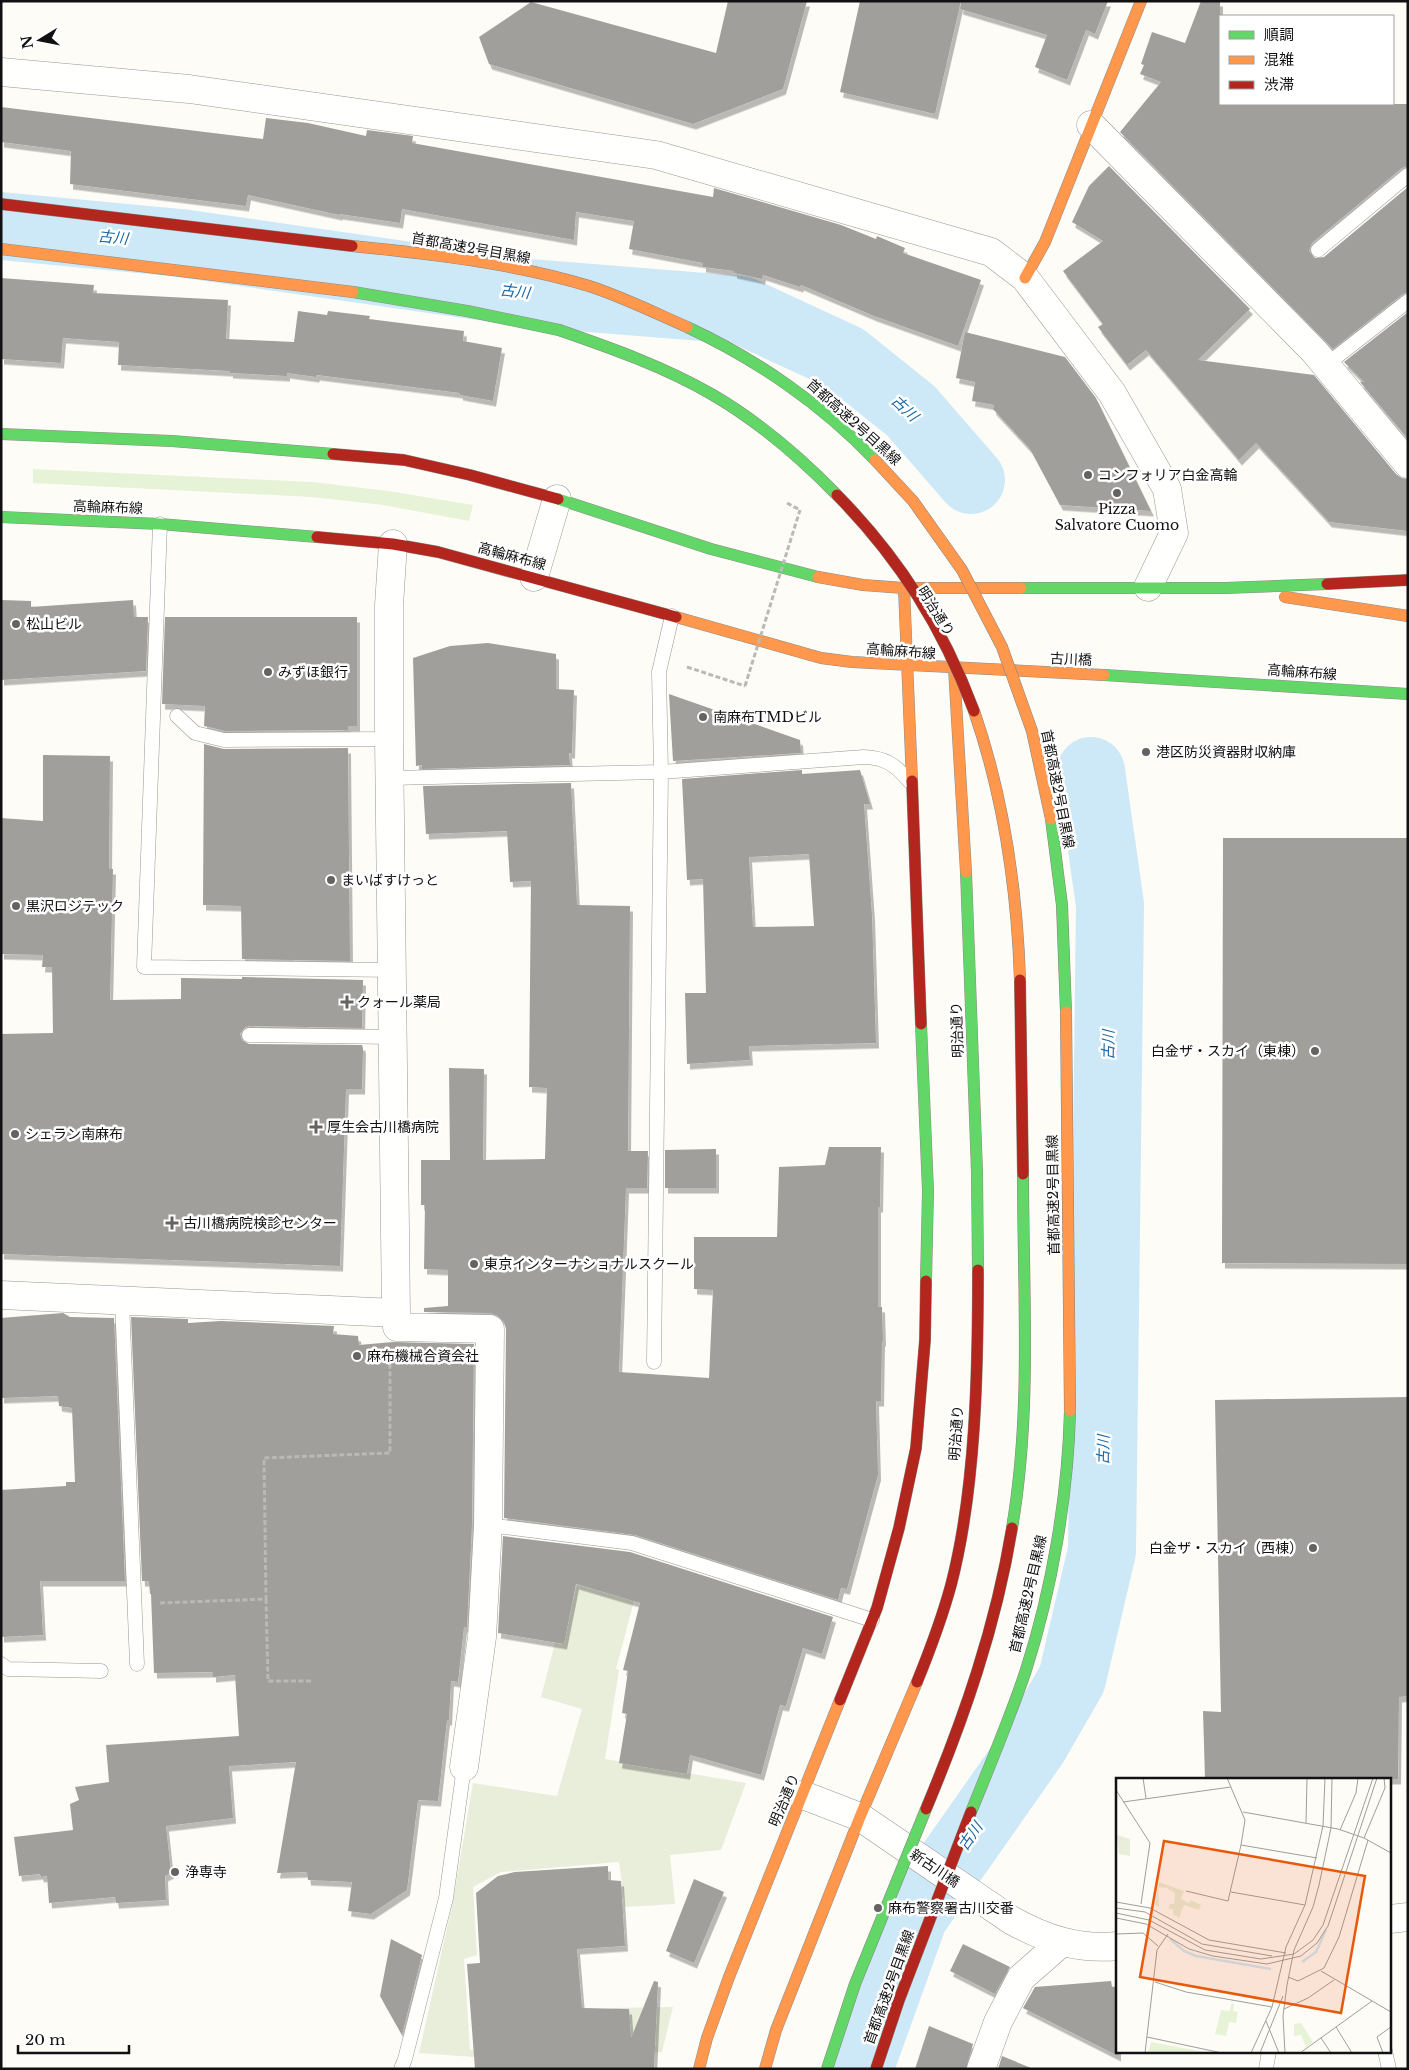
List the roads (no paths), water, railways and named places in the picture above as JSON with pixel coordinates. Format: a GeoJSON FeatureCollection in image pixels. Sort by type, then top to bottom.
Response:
{"type":"FeatureCollection","features":[{"type":"Feature","properties":{"kind":"main road"},"geometry":{"type":"LineString","coordinates":[[1025,278],[1045,242],[1141,1]]}},
{"type":"Feature","properties":{"kind":"main road","name":"首都高速2号目黒線"},"geometry":{"type":"LineString","coordinates":[[1,204],[430,255],[519,270],[568,281],[620,297],[678,322],[754,362],[798,392],[837,423],[878,460],[914,500],[947,544],[988,616],[1006,655],[1033,734],[1053,827],[1060,893],[1065,978],[1071,1381],[1067,1464],[1056,1550],[1037,1633],[1015,1706],[894,2012],[876,2069]]}},
{"type":"Feature","properties":{"kind":"main road","name":"首都高速2号目黒線"},"geometry":{"type":"LineString","coordinates":[[1,249],[244,277],[420,301],[559,330],[650,364],[693,384],[730,406],[764,430],[801,461],[837,495],[873,535],[906,577],[943,637],[980,727],[1007,838],[1015,898],[1021,994],[1022,1053],[1025,1386],[1021,1463],[1010,1545],[993,1618],[972,1689],[938,1783],[855,1983],[827,2069]]}},
{"type":"Feature","properties":{"kind":"main road"},"geometry":{"type":"LineString","coordinates":[[1,434],[172,441],[404,460],[557,498],[711,549],[806,575],[863,585],[904,588],[1225,588],[1408,580]]}},
{"type":"Feature","properties":{"kind":"main road","name":"高輪麻布線"},"geometry":{"type":"LineString","coordinates":[[1,517],[160,524],[394,544],[438,552],[534,577],[822,658],[907,667],[1006,671]]}},
{"type":"Feature","properties":{"kind":"main road","name":"明治通り"},"geometry":{"type":"LineString","coordinates":[[699,2069],[707,2038],[729,1977],[872,1620],[899,1528],[916,1448],[925,1340],[928,1191],[904,588]]}},
{"type":"Feature","properties":{"kind":"main road","name":"明治通り"},"geometry":{"type":"LineString","coordinates":[[765,2069],[776,2030],[860,1817],[933,1643],[951,1584],[964,1512],[973,1430],[978,1311],[977,1172],[969,928],[955,669],[904,588]]}},
{"type":"Feature","properties":{"kind":"main road"},"geometry":{"type":"LineString","coordinates":[[1225,588],[1408,616]]}},
{"type":"Feature","properties":{"kind":"main road","name":"古川橋"},"geometry":{"type":"LineString","coordinates":[[1006,671],[1135,677]]}},
{"type":"Feature","properties":{"kind":"main road","name":"高輪麻布線"},"geometry":{"type":"LineString","coordinates":[[1135,677],[1408,694]]}},
{"type":"Feature","properties":{"kind":"street"},"geometry":{"type":"LineString","coordinates":[[1,72],[189,89],[656,155],[991,252],[1025,278],[1112,393],[1167,488],[1174,533],[1148,587]]}},
{"type":"Feature","properties":{"kind":"street"},"geometry":{"type":"LineString","coordinates":[[1091,125],[1326,366],[1408,464]]}},
{"type":"Feature","properties":{"kind":"street"},"geometry":{"type":"LineString","coordinates":[[534,577],[557,498]]}},
{"type":"Feature","properties":{"kind":"street"},"geometry":{"type":"LineString","coordinates":[[394,544],[388,605],[396,1320]]}},
{"type":"Feature","properties":{"kind":"street"},"geometry":{"type":"LineString","coordinates":[[1,1295],[122,1301],[396,1320],[490,1329],[488,1525],[482,1636],[464,1767]]}},
{"type":"Feature","properties":{"kind":"street","name":"新古川橋"},"geometry":{"type":"LineString","coordinates":[[803,1795],[860,1817],[989,1905],[1037,1935],[1062,1942],[1103,1948],[1116,1946]]}},
{"type":"Feature","properties":{"kind":"street"},"geometry":{"type":"LineString","coordinates":[[1392,1919],[1408,1917]]}},
{"type":"Feature","properties":{"kind":"street"},"geometry":{"type":"LineString","coordinates":[[982,2069],[998,2022],[1021,1978],[1062,1942]]}},
{"type":"Feature","properties":{"kind":"lane"},"geometry":{"type":"LineString","coordinates":[[1318,250],[1408,175]]}},
{"type":"Feature","properties":{"kind":"lane"},"geometry":{"type":"LineString","coordinates":[[1326,366],[1408,301]]}},
{"type":"Feature","properties":{"kind":"lane"},"geometry":{"type":"LineString","coordinates":[[160,524],[144,967],[392,970]]}},
{"type":"Feature","properties":{"kind":"lane"},"geometry":{"type":"LineString","coordinates":[[654,1362],[661,772],[659,672],[672,616]]}},
{"type":"Feature","properties":{"kind":"lane"},"geometry":{"type":"LineString","coordinates":[[177,716],[196,733],[224,740],[389,739]]}},
{"type":"Feature","properties":{"kind":"lane"},"geometry":{"type":"LineString","coordinates":[[389,778],[661,772],[864,757],[879,758],[898,767],[911,783]]}},
{"type":"Feature","properties":{"kind":"lane"},"geometry":{"type":"LineString","coordinates":[[249,1035],[394,1037]]}},
{"type":"Feature","properties":{"kind":"lane"},"geometry":{"type":"LineString","coordinates":[[122,1301],[137,1664]]}},
{"type":"Feature","properties":{"kind":"lane"},"geometry":{"type":"LineString","coordinates":[[488,1525],[632,1543],[872,1620]]}},
{"type":"Feature","properties":{"kind":"lane"},"geometry":{"type":"LineString","coordinates":[[4,1669],[101,1671]]}},
{"type":"Feature","properties":{"kind":"lane"},"geometry":{"type":"LineString","coordinates":[[401,2069],[446,1898],[464,1767]]}},
{"type":"Feature","properties":{"kind":"lane"},"geometry":{"type":"LineString","coordinates":[[1266,2069],[1269,2052]]}},
{"type":"Feature","properties":{"kind":"lane"},"geometry":{"type":"LineString","coordinates":[[1385,2052],[1388,2069]]}},
{"type":"Feature","properties":{"kind":"waterway","name":"古川"},"geometry":{"type":"LineString","coordinates":[[1,226],[180,243],[528,293],[741,310],[845,358],[911,411],[971,480]]}},
{"type":"Feature","properties":{"kind":"waterway","name":"古川"},"geometry":{"type":"LineString","coordinates":[[859,2069],[914,1916],[1034,1745],[1072,1679],[1102,1551],[1110,905],[1091,771]]}},
{"type":"Feature","properties":{"kind":"place","name":"コンフォリア白金高輪"},"geometry":{"type":"Point","coordinates":[1088,475]}},
{"type":"Feature","properties":{"kind":"place","name":"Pizza Salvatore Cuomo"},"geometry":{"type":"Point","coordinates":[1117,493]}},
{"type":"Feature","properties":{"kind":"place","name":"松山ビル"},"geometry":{"type":"Point","coordinates":[16,624]}},
{"type":"Feature","properties":{"kind":"place","name":"みずほ銀行"},"geometry":{"type":"Point","coordinates":[268,672]}},
{"type":"Feature","properties":{"kind":"place","name":"南麻布TMDビル"},"geometry":{"type":"Point","coordinates":[703,717]}},
{"type":"Feature","properties":{"kind":"place","name":"港区防災資器財収納庫"},"geometry":{"type":"Point","coordinates":[1146,752]}},
{"type":"Feature","properties":{"kind":"place","name":"まいばすけっと"},"geometry":{"type":"Point","coordinates":[331,880]}},
{"type":"Feature","properties":{"kind":"place","name":"黒沢ロジテック"},"geometry":{"type":"Point","coordinates":[16,906]}},
{"type":"Feature","properties":{"kind":"place","name":"クォール薬局"},"geometry":{"type":"Point","coordinates":[347,1002]}},
{"type":"Feature","properties":{"kind":"place","name":"白金ザ・スカイ（東棟）"},"geometry":{"type":"Point","coordinates":[1315,1051]}},
{"type":"Feature","properties":{"kind":"place","name":"厚生会古川橋病院"},"geometry":{"type":"Point","coordinates":[316,1127]}},
{"type":"Feature","properties":{"kind":"place","name":"シェラン南麻布"},"geometry":{"type":"Point","coordinates":[15,1134]}},
{"type":"Feature","properties":{"kind":"place","name":"古川橋病院検診センター"},"geometry":{"type":"Point","coordinates":[172,1223]}},
{"type":"Feature","properties":{"kind":"place","name":"東京インターナショナルスクール"},"geometry":{"type":"Point","coordinates":[474,1264]}},
{"type":"Feature","properties":{"kind":"place","name":"麻布機械合資会社"},"geometry":{"type":"Point","coordinates":[357,1356]}},
{"type":"Feature","properties":{"kind":"place","name":"白金ザ・スカイ（西棟）"},"geometry":{"type":"Point","coordinates":[1313,1548]}},
{"type":"Feature","properties":{"kind":"place","name":"浄専寺"},"geometry":{"type":"Point","coordinates":[175,1872]}},
{"type":"Feature","properties":{"kind":"place","name":"麻布警察署古川交番"},"geometry":{"type":"Point","coordinates":[878,1908]}}]}
